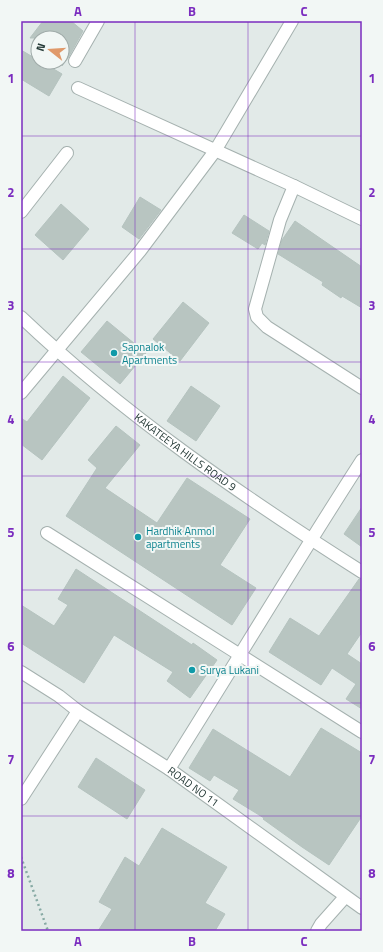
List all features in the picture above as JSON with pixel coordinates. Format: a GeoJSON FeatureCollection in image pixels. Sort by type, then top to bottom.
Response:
{"type":"FeatureCollection","features":[{"type":"Feature","properties":{"kind":"street"},"geometry":{"type":"LineString","coordinates":[[75,61],[98,21]]}},
{"type":"Feature","properties":{"kind":"street"},"geometry":{"type":"LineString","coordinates":[[21,393],[140,251],[215,151],[292,21]]}},
{"type":"Feature","properties":{"kind":"street"},"geometry":{"type":"LineString","coordinates":[[78,88],[294,186],[362,219]]}},
{"type":"Feature","properties":{"kind":"street"},"geometry":{"type":"LineString","coordinates":[[21,212],[67,153]]}},
{"type":"Feature","properties":{"kind":"street"},"geometry":{"type":"LineString","coordinates":[[294,186],[280,220],[255,308],[257,317],[267,327],[362,388]]}},
{"type":"Feature","properties":{"kind":"street","name":"KAKATEEYA HILLS ROAD 9"},"geometry":{"type":"LineString","coordinates":[[21,317],[56,351],[160,436],[311,540],[362,572]]}},
{"type":"Feature","properties":{"kind":"street"},"geometry":{"type":"LineString","coordinates":[[169,769],[362,460]]}},
{"type":"Feature","properties":{"kind":"street"},"geometry":{"type":"LineString","coordinates":[[47,533],[362,732]]}},
{"type":"Feature","properties":{"kind":"street","name":"ROAD NO 11"},"geometry":{"type":"LineString","coordinates":[[21,672],[59,696],[78,711],[169,769],[362,908]]}},
{"type":"Feature","properties":{"kind":"street"},"geometry":{"type":"LineString","coordinates":[[21,799],[78,711]]}},
{"type":"Feature","properties":{"kind":"street"},"geometry":{"type":"LineString","coordinates":[[317,931],[321,924],[345,896]]}},
{"type":"Feature","properties":{"kind":"path"},"geometry":{"type":"LineString","coordinates":[[21,857],[48,931]]}},
{"type":"Feature","properties":{"kind":"building"},"geometry":{"type":"Polygon","coordinates":[[[43,21],[71,21],[83,31],[70,54],[70,30],[36,30],[43,21]]]}},
{"type":"Feature","properties":{"kind":"building"},"geometry":{"type":"Polygon","coordinates":[[[21,50],[30,55],[30,70],[55,70],[62,74],[49,96],[21,79],[21,50]]]}},
{"type":"Feature","properties":{"kind":"building"},"geometry":{"type":"Polygon","coordinates":[[[140,197],[161,210],[139,239],[122,227],[140,197]]]}},
{"type":"Feature","properties":{"kind":"building"},"geometry":{"type":"Polygon","coordinates":[[[61,204],[89,229],[63,260],[35,235],[61,204]]]}},
{"type":"Feature","properties":{"kind":"building"},"geometry":{"type":"Polygon","coordinates":[[[244,215],[269,231],[265,245],[262,243],[258,249],[232,233],[244,215]]]}},
{"type":"Feature","properties":{"kind":"building"},"geometry":{"type":"Polygon","coordinates":[[[295,221],[362,267],[362,308],[342,296],[341,298],[322,285],[323,282],[278,254],[282,240],[295,221]]]}},
{"type":"Feature","properties":{"kind":"building"},"geometry":{"type":"Polygon","coordinates":[[[183,302],[209,323],[180,361],[153,339],[183,302]]]}},
{"type":"Feature","properties":{"kind":"building","name":"Sapnalok Apartments"},"geometry":{"type":"Polygon","coordinates":[[[107,321],[146,353],[120,384],[81,352],[107,321]]]}},
{"type":"Feature","properties":{"kind":"building"},"geometry":{"type":"Polygon","coordinates":[[[63,376],[90,398],[42,460],[21,444],[21,418],[27,422],[63,376]]]}},
{"type":"Feature","properties":{"kind":"building"},"geometry":{"type":"Polygon","coordinates":[[[191,386],[220,406],[196,441],[167,421],[191,386]]]}},
{"type":"Feature","properties":{"kind":"building"},"geometry":{"type":"Polygon","coordinates":[[[116,426],[140,445],[105,488],[157,523],[187,478],[250,519],[220,565],[256,588],[232,625],[66,516],[97,468],[88,460],[116,426]]]}},
{"type":"Feature","properties":{"kind":"building"},"geometry":{"type":"Polygon","coordinates":[[[362,507],[362,547],[344,534],[362,507]]]}},
{"type":"Feature","properties":{"kind":"building"},"geometry":{"type":"Polygon","coordinates":[[[76,569],[192,645],[193,643],[217,660],[190,698],[167,681],[173,672],[114,635],[84,683],[21,643],[21,605],[54,626],[68,605],[58,599],[76,569]]]}},
{"type":"Feature","properties":{"kind":"building"},"geometry":{"type":"Polygon","coordinates":[[[359,579],[362,579],[362,632],[347,654],[362,664],[362,709],[346,699],[356,684],[332,668],[321,685],[269,652],[290,618],[319,636],[359,579]]]}},
{"type":"Feature","properties":{"kind":"building"},"geometry":{"type":"Polygon","coordinates":[[[321,728],[362,753],[362,816],[329,865],[263,819],[264,818],[233,799],[239,790],[214,775],[210,781],[189,768],[213,729],[290,777],[321,728]]]}},
{"type":"Feature","properties":{"kind":"building"},"geometry":{"type":"Polygon","coordinates":[[[96,758],[145,790],[127,819],[78,787],[96,758]]]}},
{"type":"Feature","properties":{"kind":"building"},"geometry":{"type":"Polygon","coordinates":[[[162,828],[227,867],[205,903],[225,914],[215,931],[98,931],[112,909],[99,902],[125,857],[139,866],[162,828]]]}},
{"type":"Feature","properties":{"kind":"place","name":"Sapnalok Apartments"},"geometry":{"type":"Point","coordinates":[114,353]}},
{"type":"Feature","properties":{"kind":"place","name":"Hardhik Anmol apartments"},"geometry":{"type":"Point","coordinates":[138,537]}},
{"type":"Feature","properties":{"kind":"place","name":"Surya Lukani"},"geometry":{"type":"Point","coordinates":[192,670]}}]}
